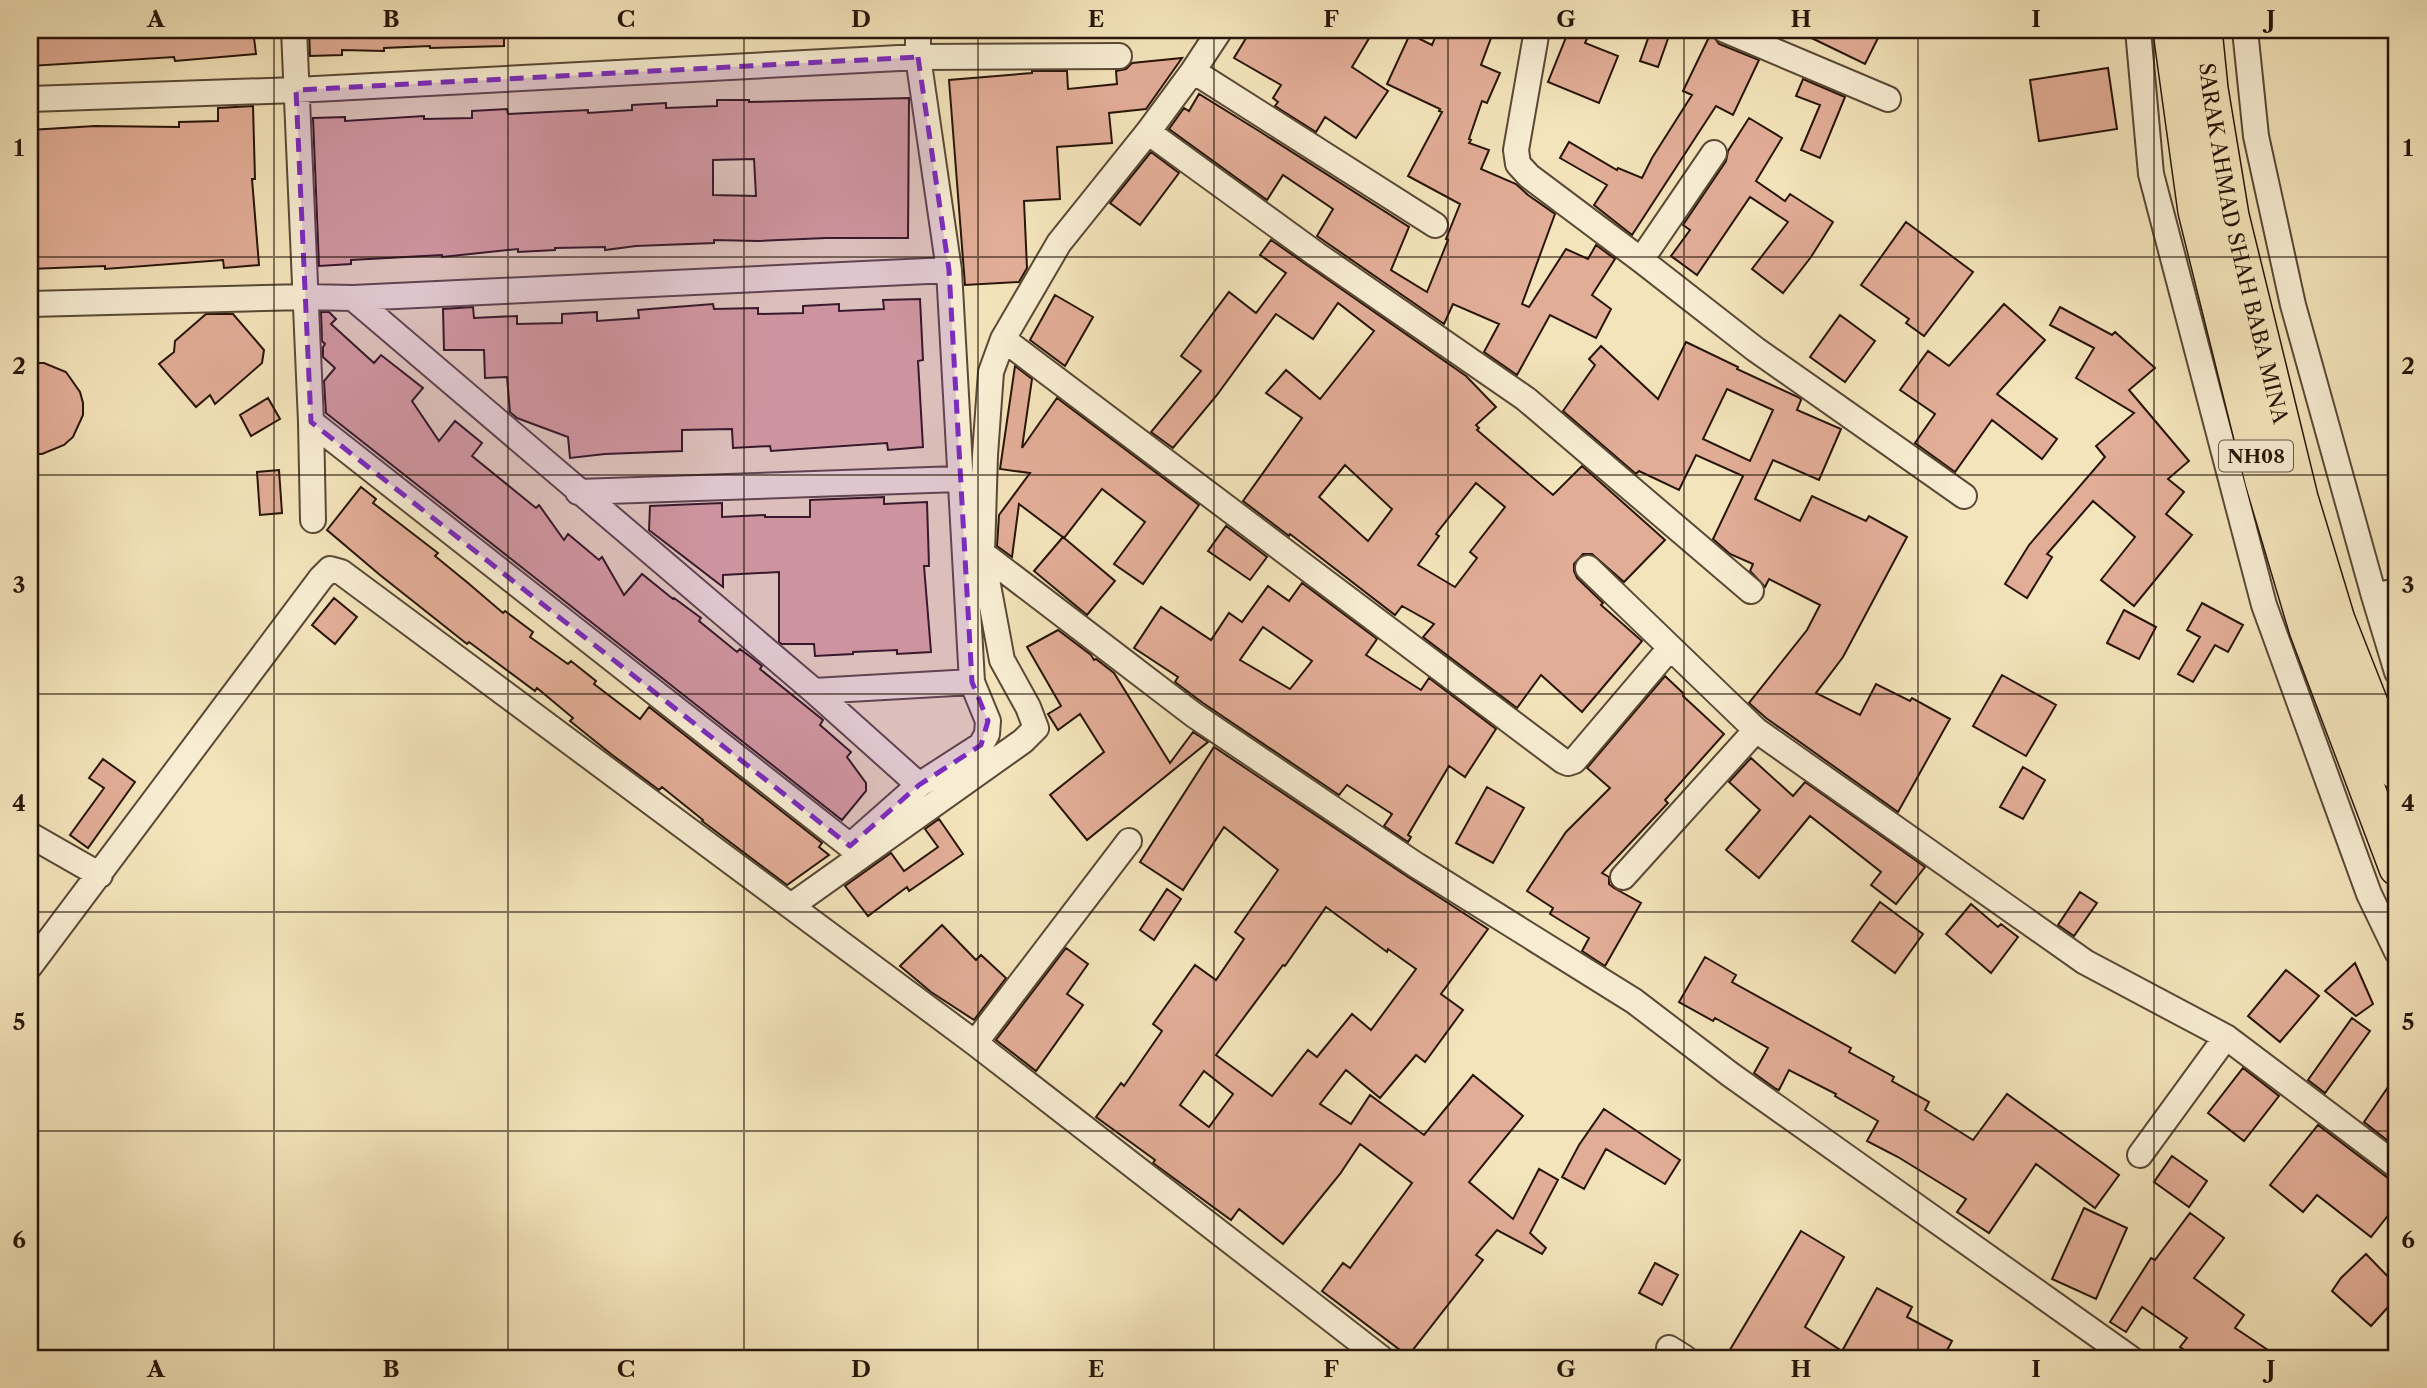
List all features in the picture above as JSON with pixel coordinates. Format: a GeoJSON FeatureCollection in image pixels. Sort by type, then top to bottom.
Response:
{"type":"FeatureCollection","features":[{"type":"Feature","properties":{"kind":"highway","name":"NH08"},"geometry":{"type":"LineString","coordinates":[[2171,30],[2196,211],[2263,481],[2307,629],[2397,868]]}},
{"type":"Feature","properties":{"kind":"highway","name":"SARAK AHMAD SHAH BABA MINA"},"geometry":{"type":"LineString","coordinates":[[2204,30],[2210,89],[2231,216],[2300,498],[2337,620],[2397,772]]}},
{"type":"Feature","properties":{"kind":"street"},"geometry":{"type":"LineString","coordinates":[[294,30],[313,520]]}},
{"type":"Feature","properties":{"kind":"street"},"geometry":{"type":"LineString","coordinates":[[311,422],[850,846],[919,785],[981,745],[987,734],[988,721],[972,682],[949,270],[918,57],[918,30]]}},
{"type":"Feature","properties":{"kind":"street"},"geometry":{"type":"LineString","coordinates":[[790,905],[1023,741],[1036,728],[1028,707],[1002,660],[982,553],[991,372],[1003,339],[1059,243],[1148,132],[1220,30]]}},
{"type":"Feature","properties":{"kind":"street"},"geometry":{"type":"LineString","coordinates":[[1537,30],[1516,150],[1518,164],[1529,176],[1755,349],[1964,496]]}},
{"type":"Feature","properties":{"kind":"street"},"geometry":{"type":"LineString","coordinates":[[1725,30],[1888,99]]}},
{"type":"Feature","properties":{"kind":"street"},"geometry":{"type":"LineString","coordinates":[[2138,30],[2151,174],[2264,605],[2369,894],[2397,952]]}},
{"type":"Feature","properties":{"kind":"street"},"geometry":{"type":"LineString","coordinates":[[2245,30],[2256,136],[2293,305],[2386,594],[2397,671]]}},
{"type":"Feature","properties":{"kind":"street"},"geometry":{"type":"LineString","coordinates":[[30,99],[296,90],[918,57],[1119,56]]}},
{"type":"Feature","properties":{"kind":"street"},"geometry":{"type":"LineString","coordinates":[[1193,71],[1435,225]]}},
{"type":"Feature","properties":{"kind":"street"},"geometry":{"type":"LineString","coordinates":[[1148,132],[1316,254],[1526,399],[1751,591]]}},
{"type":"Feature","properties":{"kind":"street"},"geometry":{"type":"LineString","coordinates":[[1641,260],[1714,153]]}},
{"type":"Feature","properties":{"kind":"street"},"geometry":{"type":"LineString","coordinates":[[30,304],[353,298],[949,270]]}},
{"type":"Feature","properties":{"kind":"street"},"geometry":{"type":"LineString","coordinates":[[353,298],[814,691],[919,785]]}},
{"type":"Feature","properties":{"kind":"street"},"geometry":{"type":"LineString","coordinates":[[1003,339],[1563,761],[1574,761],[1670,648]]}},
{"type":"Feature","properties":{"kind":"street"},"geometry":{"type":"LineString","coordinates":[[578,492],[959,479]]}},
{"type":"Feature","properties":{"kind":"street"},"geometry":{"type":"LineString","coordinates":[[982,553],[1194,715],[1416,865],[1634,1001],[1731,1075],[2130,1358]]}},
{"type":"Feature","properties":{"kind":"street"},"geometry":{"type":"LineString","coordinates":[[1588,568],[1756,730],[2085,962],[2226,1037],[2397,1166]]}},
{"type":"Feature","properties":{"kind":"street"},"geometry":{"type":"LineString","coordinates":[[30,966],[321,578],[330,569],[341,572],[975,1043],[1381,1358]]}},
{"type":"Feature","properties":{"kind":"street"},"geometry":{"type":"LineString","coordinates":[[814,691],[972,682]]}},
{"type":"Feature","properties":{"kind":"street"},"geometry":{"type":"LineString","coordinates":[[1623,877],[1756,730]]}},
{"type":"Feature","properties":{"kind":"street"},"geometry":{"type":"LineString","coordinates":[[30,835],[100,875]]}},
{"type":"Feature","properties":{"kind":"street"},"geometry":{"type":"LineString","coordinates":[[975,1043],[1129,841]]}},
{"type":"Feature","properties":{"kind":"street"},"geometry":{"type":"LineString","coordinates":[[2140,1155],[2226,1037]]}},
{"type":"Feature","properties":{"kind":"highlighted area"},"geometry":{"type":"Polygon","coordinates":[[[918,57],[949,270],[972,682],[988,721],[981,745],[919,785],[850,846],[311,422],[296,90],[918,57]]]}},
{"type":"Feature","properties":{"kind":"building"},"geometry":{"type":"Polygon","coordinates":[[[30,30],[253,30],[256,54],[175,61],[174,57],[30,66],[30,30]]]}},
{"type":"Feature","properties":{"kind":"building"},"geometry":{"type":"Polygon","coordinates":[[[309,30],[504,30],[504,46],[342,50],[342,55],[310,56],[309,30]]]}},
{"type":"Feature","properties":{"kind":"building"},"geometry":{"type":"Polygon","coordinates":[[[1251,30],[1374,30],[1352,67],[1388,91],[1356,138],[1325,117],[1316,132],[1275,106],[1278,102],[1273,98],[1281,85],[1234,58],[1251,30]]]}},
{"type":"Feature","properties":{"kind":"building"},"geometry":{"type":"Polygon","coordinates":[[[1438,30],[1494,30],[1481,65],[1500,73],[1487,103],[1482,101],[1469,143],[1489,150],[1481,169],[1516,184],[1555,214],[1522,304],[1529,307],[1566,249],[1588,259],[1596,245],[1615,259],[1592,295],[1611,309],[1596,338],[1550,315],[1517,375],[1484,352],[1499,324],[1453,304],[1444,324],[1317,236],[1333,209],[1283,175],[1267,200],[1169,129],[1184,108],[1189,111],[1199,94],[1259,131],[1409,227],[1391,270],[1427,292],[1460,204],[1408,176],[1442,112],[1387,84],[1410,34],[1432,45],[1438,30]]]}},
{"type":"Feature","properties":{"kind":"building"},"geometry":{"type":"Polygon","coordinates":[[[1569,30],[1591,30],[1585,43],[1618,56],[1599,103],[1548,82],[1569,30]]]}},
{"type":"Feature","properties":{"kind":"building"},"geometry":{"type":"Polygon","coordinates":[[[1651,30],[1671,30],[1658,67],[1640,61],[1651,30]]]}},
{"type":"Feature","properties":{"kind":"building"},"geometry":{"type":"Polygon","coordinates":[[[1795,30],[1882,30],[1865,64],[1795,30]]]}},
{"type":"Feature","properties":{"kind":"building"},"geometry":{"type":"Polygon","coordinates":[[[1711,33],[1719,44],[1759,60],[1733,115],[1716,106],[1632,235],[1594,205],[1607,185],[1560,158],[1569,142],[1617,170],[1618,168],[1642,178],[1692,95],[1683,91],[1711,33]]]}},
{"type":"Feature","properties":{"kind":"building"},"geometry":{"type":"Polygon","coordinates":[[[1182,58],[1146,109],[1109,113],[1112,143],[1057,147],[1060,199],[1024,201],[1027,268],[1019,282],[965,285],[949,80],[1032,71],[1067,71],[1068,89],[1117,84],[1116,71],[1126,69],[1132,63],[1182,58]]]}},
{"type":"Feature","properties":{"kind":"building"},"geometry":{"type":"Polygon","coordinates":[[[2108,68],[2117,129],[2039,141],[2030,80],[2108,68]]]}},
{"type":"Feature","properties":{"kind":"building"},"geometry":{"type":"Polygon","coordinates":[[[1803,79],[1845,97],[1820,158],[1801,150],[1820,105],[1796,96],[1803,79]]]}},
{"type":"Feature","properties":{"kind":"building"},"geometry":{"type":"Polygon","coordinates":[[[909,98],[908,238],[714,240],[714,243],[605,250],[605,247],[555,248],[518,252],[518,249],[442,257],[351,260],[351,264],[319,266],[313,118],[345,117],[345,121],[424,116],[424,119],[472,118],[472,111],[507,109],[508,114],[588,110],[588,113],[632,110],[632,105],[666,103],[666,108],[717,106],[717,100],[749,102],[909,98]],[[754,159],[713,160],[713,195],[756,196],[754,159]]]}},
{"type":"Feature","properties":{"kind":"building"},"geometry":{"type":"Polygon","coordinates":[[[253,106],[255,179],[252,179],[259,265],[224,268],[223,260],[105,269],[105,266],[30,269],[30,130],[95,126],[179,127],[179,122],[218,121],[218,108],[253,106]]]}},
{"type":"Feature","properties":{"kind":"building"},"geometry":{"type":"Polygon","coordinates":[[[1749,118],[1782,138],[1756,181],[1785,201],[1790,194],[1833,222],[1811,257],[1783,293],[1752,269],[1788,222],[1750,197],[1697,275],[1671,256],[1690,230],[1683,225],[1726,161],[1728,151],[1749,118]]]}},
{"type":"Feature","properties":{"kind":"building"},"geometry":{"type":"Polygon","coordinates":[[[1151,152],[1179,173],[1140,225],[1110,203],[1151,152]]]}},
{"type":"Feature","properties":{"kind":"building"},"geometry":{"type":"Polygon","coordinates":[[[1906,222],[1973,272],[1924,336],[1906,323],[1909,319],[1861,285],[1906,222]]]}},
{"type":"Feature","properties":{"kind":"building"},"geometry":{"type":"Polygon","coordinates":[[[1271,240],[1466,376],[1496,407],[1476,425],[1479,428],[1477,430],[1553,495],[1582,466],[1665,540],[1624,582],[1592,554],[1583,554],[1574,564],[1577,578],[1603,603],[1601,605],[1642,641],[1582,712],[1541,675],[1517,708],[1423,637],[1434,624],[1402,606],[1395,615],[1243,501],[1302,418],[1266,393],[1286,370],[1320,399],[1374,331],[1338,303],[1313,339],[1276,314],[1217,395],[1173,448],[1151,432],[1201,371],[1181,356],[1229,292],[1256,313],[1286,273],[1260,255],[1271,240]],[[1345,465],[1319,497],[1368,541],[1392,509],[1345,465]],[[1476,483],[1436,534],[1439,536],[1418,565],[1455,587],[1477,558],[1470,552],[1505,507],[1476,483]]]}},
{"type":"Feature","properties":{"kind":"building"},"geometry":{"type":"Polygon","coordinates":[[[1055,295],[1093,317],[1065,366],[1030,340],[1055,295]]]}},
{"type":"Feature","properties":{"kind":"building"},"geometry":{"type":"Polygon","coordinates":[[[920,299],[923,360],[918,361],[923,447],[888,450],[887,443],[771,451],[770,446],[733,448],[732,429],[682,430],[682,451],[570,458],[568,437],[517,418],[510,412],[507,377],[485,378],[484,350],[444,350],[443,309],[473,307],[474,318],[517,316],[517,324],[562,323],[562,314],[597,312],[597,321],[639,318],[638,310],[713,304],[714,309],[758,308],[758,314],[803,313],[803,306],[839,304],[839,311],[884,309],[883,300],[920,299]]]}},
{"type":"Feature","properties":{"kind":"building"},"geometry":{"type":"Polygon","coordinates":[[[2004,304],[2045,340],[1997,394],[2057,439],[2042,459],[1992,420],[1955,472],[1915,443],[1935,414],[1900,390],[1928,351],[1949,366],[2004,304]]]}},
{"type":"Feature","properties":{"kind":"building"},"geometry":{"type":"Polygon","coordinates":[[[2060,307],[2112,335],[2115,332],[2155,368],[2129,390],[2189,461],[2168,479],[2184,492],[2166,514],[2192,535],[2134,606],[2101,580],[2135,537],[2093,501],[2047,554],[2052,557],[2027,598],[2005,584],[2029,545],[2105,457],[2096,446],[2134,413],[2076,378],[2094,348],[2050,325],[2060,307]]]}},
{"type":"Feature","properties":{"kind":"building"},"geometry":{"type":"Polygon","coordinates":[[[321,312],[329,312],[336,319],[331,324],[374,363],[381,355],[423,388],[412,401],[439,441],[455,421],[482,443],[472,456],[536,508],[539,505],[564,540],[568,534],[599,560],[602,557],[624,595],[642,574],[701,618],[699,621],[737,652],[740,649],[762,666],[760,669],[823,720],[820,725],[851,752],[847,757],[866,783],[866,791],[842,820],[326,413],[324,381],[335,368],[323,357],[325,344],[322,341],[321,312]]]}},
{"type":"Feature","properties":{"kind":"building"},"geometry":{"type":"Polygon","coordinates":[[[206,314],[233,314],[264,350],[262,363],[215,404],[210,395],[196,407],[159,364],[174,352],[175,341],[206,314]]]}},
{"type":"Feature","properties":{"kind":"building"},"geometry":{"type":"Polygon","coordinates":[[[1840,315],[1875,341],[1845,382],[1810,357],[1840,315]]]}},
{"type":"Feature","properties":{"kind":"building"},"geometry":{"type":"Polygon","coordinates":[[[1686,342],[1800,398],[1797,410],[1841,429],[1819,480],[1773,460],[1755,499],[1800,521],[1812,496],[1866,521],[1869,516],[1907,537],[1843,657],[1816,693],[1860,715],[1876,684],[1910,701],[1912,698],[1950,719],[1898,812],[1749,703],[1807,630],[1820,605],[1769,579],[1765,587],[1750,571],[1753,564],[1730,554],[1713,539],[1743,476],[1696,455],[1679,490],[1639,471],[1636,474],[1563,411],[1595,365],[1589,359],[1601,346],[1658,399],[1686,342]],[[1727,389],[1703,439],[1750,461],[1773,410],[1727,389]]]}},
{"type":"Feature","properties":{"kind":"building"},"geometry":{"type":"Polygon","coordinates":[[[30,363],[44,363],[66,372],[80,392],[83,403],[83,415],[73,437],[64,445],[42,454],[30,454],[30,363]]]}},
{"type":"Feature","properties":{"kind":"building"},"geometry":{"type":"Polygon","coordinates":[[[1015,366],[1032,379],[1022,448],[1057,398],[1199,505],[1143,584],[1114,564],[1145,522],[1102,489],[1064,538],[1019,504],[1012,557],[997,546],[999,515],[1030,473],[1000,469],[1015,366]]]}},
{"type":"Feature","properties":{"kind":"building"},"geometry":{"type":"Polygon","coordinates":[[[268,398],[280,419],[251,436],[240,415],[268,398]]]}},
{"type":"Feature","properties":{"kind":"building"},"geometry":{"type":"Polygon","coordinates":[[[279,470],[282,513],[260,515],[257,472],[279,470]]]}},
{"type":"Feature","properties":{"kind":"building"},"geometry":{"type":"Polygon","coordinates":[[[361,487],[376,499],[373,503],[438,553],[435,556],[503,613],[505,611],[533,632],[530,637],[568,664],[571,661],[596,681],[594,684],[640,719],[649,707],[822,843],[819,847],[829,855],[787,885],[662,787],[659,790],[611,754],[570,721],[573,718],[537,688],[535,691],[469,642],[467,644],[327,530],[361,487]]]}},
{"type":"Feature","properties":{"kind":"building"},"geometry":{"type":"Polygon","coordinates":[[[884,497],[884,504],[927,502],[929,566],[924,566],[931,652],[897,654],[897,650],[815,656],[814,644],[782,644],[779,642],[779,572],[723,575],[723,587],[649,530],[650,506],[722,503],[722,517],[810,517],[810,500],[884,497]]]}},
{"type":"Feature","properties":{"kind":"building"},"geometry":{"type":"Polygon","coordinates":[[[1226,526],[1267,557],[1250,580],[1208,551],[1226,526]]]}},
{"type":"Feature","properties":{"kind":"building"},"geometry":{"type":"Polygon","coordinates":[[[1063,537],[1115,581],[1087,615],[1034,571],[1063,537]]]}},
{"type":"Feature","properties":{"kind":"building"},"geometry":{"type":"Polygon","coordinates":[[[1302,583],[1377,639],[1366,655],[1421,690],[1429,678],[1496,729],[1465,777],[1449,766],[1408,835],[1411,837],[1408,842],[1384,826],[1392,814],[1347,785],[1339,795],[1203,703],[1175,682],[1178,677],[1134,648],[1161,607],[1211,640],[1229,613],[1242,622],[1268,586],[1289,601],[1302,583]],[[1263,627],[1240,660],[1290,689],[1312,661],[1263,627]]]}},
{"type":"Feature","properties":{"kind":"building"},"geometry":{"type":"Polygon","coordinates":[[[334,598],[357,617],[335,644],[312,625],[334,598]]]}},
{"type":"Feature","properties":{"kind":"building"},"geometry":{"type":"Polygon","coordinates":[[[2202,603],[2243,625],[2228,652],[2215,645],[2193,682],[2178,674],[2200,637],[2187,630],[2202,603]]]}},
{"type":"Feature","properties":{"kind":"building"},"geometry":{"type":"Polygon","coordinates":[[[2124,610],[2156,627],[2139,659],[2107,643],[2124,610]]]}},
{"type":"Feature","properties":{"kind":"building"},"geometry":{"type":"Polygon","coordinates":[[[1058,630],[1114,673],[1170,763],[1193,732],[1208,742],[1087,840],[1050,795],[1104,752],[1080,714],[1058,730],[1048,714],[1061,706],[1027,647],[1058,630]]]}},
{"type":"Feature","properties":{"kind":"building"},"geometry":{"type":"Polygon","coordinates":[[[2002,675],[2056,705],[2026,756],[1973,726],[2002,675]]]}},
{"type":"Feature","properties":{"kind":"building"},"geometry":{"type":"Polygon","coordinates":[[[1665,676],[1724,734],[1665,800],[1668,803],[1602,873],[1609,877],[1609,884],[1614,888],[1641,903],[1605,966],[1582,951],[1589,938],[1550,914],[1553,908],[1527,891],[1566,832],[1610,788],[1587,768],[1665,676]]]}},
{"type":"Feature","properties":{"kind":"building"},"geometry":{"type":"Polygon","coordinates":[[[1214,747],[1488,929],[1441,994],[1463,1010],[1425,1062],[1416,1055],[1380,1098],[1346,1070],[1320,1104],[1351,1124],[1370,1095],[1424,1135],[1473,1075],[1523,1116],[1469,1182],[1513,1219],[1539,1169],[1558,1180],[1530,1233],[1546,1248],[1542,1254],[1497,1230],[1476,1255],[1483,1260],[1408,1356],[1322,1291],[1343,1263],[1350,1268],[1412,1183],[1360,1144],[1340,1174],[1283,1244],[1239,1209],[1231,1220],[1096,1117],[1121,1083],[1124,1086],[1162,1031],[1153,1024],[1195,965],[1216,980],[1244,939],[1235,932],[1278,870],[1224,827],[1183,890],[1140,862],[1214,747]],[[1326,907],[1285,966],[1283,965],[1216,1055],[1272,1096],[1308,1050],[1317,1057],[1352,1014],[1371,1030],[1416,969],[1388,949],[1387,952],[1326,907]],[[1204,1071],[1180,1105],[1209,1127],[1233,1094],[1204,1071]]]}},
{"type":"Feature","properties":{"kind":"building"},"geometry":{"type":"Polygon","coordinates":[[[1751,758],[1793,796],[1805,782],[1925,867],[1896,904],[1871,885],[1881,872],[1810,816],[1759,878],[1726,850],[1760,810],[1729,782],[1751,758]]]}},
{"type":"Feature","properties":{"kind":"building"},"geometry":{"type":"Polygon","coordinates":[[[103,759],[135,782],[88,848],[70,835],[104,788],[89,778],[103,759]]]}},
{"type":"Feature","properties":{"kind":"building"},"geometry":{"type":"Polygon","coordinates":[[[2023,767],[2045,780],[2023,819],[2000,807],[2023,767]]]}},
{"type":"Feature","properties":{"kind":"building"},"geometry":{"type":"Polygon","coordinates":[[[1487,787],[1524,808],[1493,863],[1456,843],[1487,787]]]}},
{"type":"Feature","properties":{"kind":"building"},"geometry":{"type":"Polygon","coordinates":[[[939,819],[963,854],[909,891],[907,887],[868,916],[845,886],[891,853],[904,871],[938,847],[925,829],[939,819]]]}},
{"type":"Feature","properties":{"kind":"building"},"geometry":{"type":"Polygon","coordinates":[[[1167,889],[1181,899],[1154,940],[1140,930],[1167,889]]]}},
{"type":"Feature","properties":{"kind":"building"},"geometry":{"type":"Polygon","coordinates":[[[2080,892],[2097,903],[2074,936],[2058,925],[2080,892]]]}},
{"type":"Feature","properties":{"kind":"building"},"geometry":{"type":"Polygon","coordinates":[[[1880,902],[1923,934],[1895,973],[1852,941],[1880,902]]]}},
{"type":"Feature","properties":{"kind":"building"},"geometry":{"type":"Polygon","coordinates":[[[1971,904],[1998,927],[2001,924],[2018,937],[1991,973],[1946,934],[1971,904]]]}},
{"type":"Feature","properties":{"kind":"building"},"geometry":{"type":"Polygon","coordinates":[[[942,925],[976,960],[981,955],[1006,978],[974,1020],[931,992],[900,966],[942,925]]]}},
{"type":"Feature","properties":{"kind":"building"},"geometry":{"type":"Polygon","coordinates":[[[1066,948],[1088,964],[1067,994],[1083,1005],[1036,1071],[996,1040],[1066,948]]]}},
{"type":"Feature","properties":{"kind":"building"},"geometry":{"type":"Polygon","coordinates":[[[1705,957],[1736,975],[1732,982],[1851,1048],[1849,1052],[1894,1077],[1892,1081],[1929,1102],[1925,1110],[1973,1140],[2007,1094],[2119,1175],[2095,1208],[2036,1164],[1989,1233],[1957,1212],[1966,1199],[1867,1141],[1878,1121],[1835,1096],[1836,1094],[1789,1070],[1779,1090],[1776,1089],[1754,1073],[1768,1048],[1715,1018],[1713,1021],[1679,1002],[1705,957]]]}},
{"type":"Feature","properties":{"kind":"building"},"geometry":{"type":"Polygon","coordinates":[[[2355,963],[2373,1004],[2356,1016],[2325,991],[2355,963]]]}},
{"type":"Feature","properties":{"kind":"building"},"geometry":{"type":"Polygon","coordinates":[[[2286,970],[2319,996],[2280,1042],[2248,1016],[2286,970]]]}},
{"type":"Feature","properties":{"kind":"building"},"geometry":{"type":"Polygon","coordinates":[[[2352,1018],[2370,1031],[2325,1093],[2308,1080],[2352,1018]]]}},
{"type":"Feature","properties":{"kind":"building"},"geometry":{"type":"Polygon","coordinates":[[[2243,1068],[2279,1096],[2244,1141],[2208,1113],[2243,1068]]]}},
{"type":"Feature","properties":{"kind":"building"},"geometry":{"type":"Polygon","coordinates":[[[2397,1074],[2397,1148],[2364,1122],[2397,1074]]]}},
{"type":"Feature","properties":{"kind":"building"},"geometry":{"type":"Polygon","coordinates":[[[1604,1109],[1680,1160],[1665,1184],[1606,1149],[1584,1189],[1562,1177],[1579,1145],[1604,1109]]]}},
{"type":"Feature","properties":{"kind":"building"},"geometry":{"type":"Polygon","coordinates":[[[2318,1125],[2388,1178],[2397,1181],[2397,1204],[2371,1237],[2317,1195],[2303,1212],[2270,1185],[2318,1125]]]}},
{"type":"Feature","properties":{"kind":"building"},"geometry":{"type":"Polygon","coordinates":[[[2172,1156],[2207,1181],[2189,1207],[2154,1182],[2172,1156]]]}},
{"type":"Feature","properties":{"kind":"building"},"geometry":{"type":"Polygon","coordinates":[[[2084,1208],[2127,1228],[2096,1299],[2052,1279],[2084,1208]]]}},
{"type":"Feature","properties":{"kind":"building"},"geometry":{"type":"Polygon","coordinates":[[[2190,1213],[2224,1238],[2194,1278],[2244,1315],[2235,1328],[2280,1358],[2195,1358],[2180,1347],[2187,1338],[2142,1307],[2126,1332],[2110,1322],[2151,1258],[2155,1260],[2190,1213]]]}},
{"type":"Feature","properties":{"kind":"building"},"geometry":{"type":"Polygon","coordinates":[[[1801,1231],[1844,1257],[1805,1327],[1842,1351],[1877,1288],[1912,1307],[1907,1317],[1952,1341],[1943,1358],[1725,1358],[1801,1231]]]}},
{"type":"Feature","properties":{"kind":"building"},"geometry":{"type":"Polygon","coordinates":[[[2366,1254],[2397,1286],[2397,1297],[2371,1326],[2332,1291],[2341,1278],[2366,1254]]]}},
{"type":"Feature","properties":{"kind":"building"},"geometry":{"type":"Polygon","coordinates":[[[1655,1263],[1678,1275],[1662,1305],[1639,1293],[1655,1263]]]}}]}
